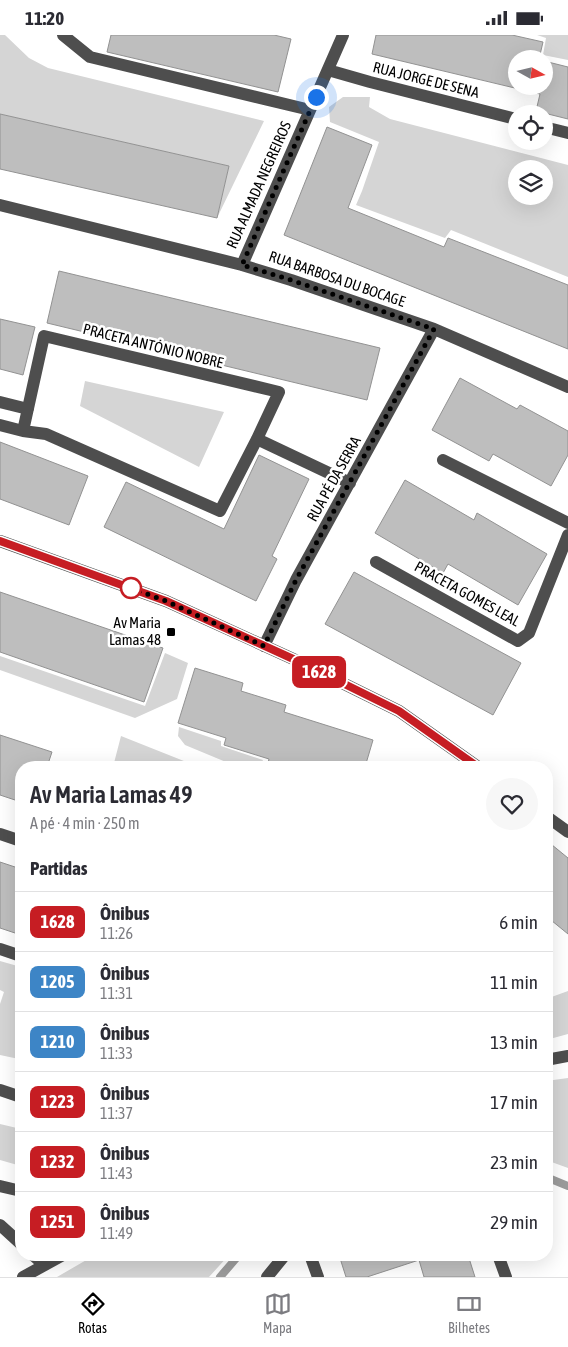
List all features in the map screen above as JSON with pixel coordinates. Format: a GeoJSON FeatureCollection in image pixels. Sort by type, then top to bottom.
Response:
{"type":"FeatureCollection","features":[{"type":"Feature","properties":{"kind":"street"},"geometry":{"type":"LineString","coordinates":[[63,35],[90,57],[310,110]]}},
{"type":"Feature","properties":{"kind":"street","name":"RUA ALMADA NEGREIROS"},"geometry":{"type":"LineString","coordinates":[[242,265],[343,35]]}},
{"type":"Feature","properties":{"kind":"street","name":"RUA JORGE DE SENA"},"geometry":{"type":"LineString","coordinates":[[328,70],[508,117]]}},
{"type":"Feature","properties":{"kind":"street"},"geometry":{"type":"LineString","coordinates":[[553,129],[568,133]]}},
{"type":"Feature","properties":{"kind":"street","name":"RUA BARBOSA DU BOCAGE"},"geometry":{"type":"LineString","coordinates":[[0,205],[242,265],[291,280],[434,329],[568,387]]}},
{"type":"Feature","properties":{"kind":"street","name":"RUA PÉ DA SERRA"},"geometry":{"type":"LineString","coordinates":[[264,646],[296,580],[434,329]]}},
{"type":"Feature","properties":{"kind":"street","name":"PRACETA ANTÓNIO NOBRE"},"geometry":{"type":"LineString","coordinates":[[0,425],[23,431],[46,434],[220,511],[279,393],[44,336],[23,431]]}},
{"type":"Feature","properties":{"kind":"street"},"geometry":{"type":"LineString","coordinates":[[0,402],[28,409]]}},
{"type":"Feature","properties":{"kind":"street"},"geometry":{"type":"LineString","coordinates":[[257,439],[350,483]]}},
{"type":"Feature","properties":{"kind":"street"},"geometry":{"type":"LineString","coordinates":[[443,460],[568,523]]}},
{"type":"Feature","properties":{"kind":"street","name":"PRACETA GOMES LEAL"},"geometry":{"type":"LineString","coordinates":[[376,562],[518,641],[529,633],[568,535]]}},
{"type":"Feature","properties":{"kind":"street"},"geometry":{"type":"LineString","coordinates":[[0,541],[166,601],[264,646],[399,711],[470,761]]}},
{"type":"Feature","properties":{"kind":"street"},"geometry":{"type":"LineString","coordinates":[[553,821],[568,832]]}},
{"type":"Feature","properties":{"kind":"street"},"geometry":{"type":"LineString","coordinates":[[0,834],[15,839]]}},
{"type":"Feature","properties":{"kind":"street"},"geometry":{"type":"LineString","coordinates":[[0,949],[15,954]]}},
{"type":"Feature","properties":{"kind":"street"},"geometry":{"type":"LineString","coordinates":[[553,1059],[568,1056]]}},
{"type":"Feature","properties":{"kind":"street"},"geometry":{"type":"LineString","coordinates":[[0,1090],[15,1095]]}},
{"type":"Feature","properties":{"kind":"street"},"geometry":{"type":"LineString","coordinates":[[0,1186],[15,1190]]}},
{"type":"Feature","properties":{"kind":"street"},"geometry":{"type":"LineString","coordinates":[[0,1225],[15,1239]]}},
{"type":"Feature","properties":{"kind":"street"},"geometry":{"type":"LineString","coordinates":[[40,1261],[44,1265]]}},
{"type":"Feature","properties":{"kind":"street"},"geometry":{"type":"LineString","coordinates":[[23,1277],[52,1261]]}},
{"type":"Feature","properties":{"kind":"street"},"geometry":{"type":"LineString","coordinates":[[267,1277],[280,1261]]}},
{"type":"Feature","properties":{"kind":"street"},"geometry":{"type":"LineString","coordinates":[[312,1261],[318,1277]]}},
{"type":"Feature","properties":{"kind":"street"},"geometry":{"type":"LineString","coordinates":[[500,1261],[506,1277]]}},
{"type":"Feature","properties":{"kind":"shaded area"},"geometry":{"type":"Polygon","coordinates":[[[0,35],[5,35],[29,58],[48,68],[264,121],[217,218],[229,166],[0,114],[0,35]]]}},
{"type":"Feature","properties":{"kind":"shaded area"},"geometry":{"type":"Polygon","coordinates":[[[537,35],[568,35],[568,60],[553,57],[553,50],[544,50],[546,38],[537,35]]]}},
{"type":"Feature","properties":{"kind":"shaded area"},"geometry":{"type":"Polygon","coordinates":[[[343,97],[370,97],[369,107],[390,119],[549,160],[508,160],[508,205],[553,205],[553,161],[568,165],[568,277],[451,230],[445,238],[356,205],[379,142],[330,122],[329,107],[343,97]]]}},
{"type":"Feature","properties":{"kind":"shaded area"},"geometry":{"type":"Polygon","coordinates":[[[85,381],[224,412],[199,467],[80,406],[85,381]]]}},
{"type":"Feature","properties":{"kind":"shaded area"},"geometry":{"type":"Polygon","coordinates":[[[165,653],[188,663],[177,699],[135,718],[0,670],[0,656],[145,706],[165,653]]]}},
{"type":"Feature","properties":{"kind":"shaded area"},"geometry":{"type":"Polygon","coordinates":[[[179,727],[221,741],[221,746],[263,760],[224,761],[185,745],[178,736],[179,727]]]}},
{"type":"Feature","properties":{"kind":"shaded area"},"geometry":{"type":"Polygon","coordinates":[[[121,736],[184,761],[115,761],[121,736]]]}},
{"type":"Feature","properties":{"kind":"shaded area"},"geometry":{"type":"Polygon","coordinates":[[[0,961],[15,965],[15,1058],[0,1055],[0,1004],[4,992],[0,990],[0,961]]]}},
{"type":"Feature","properties":{"kind":"shaded area"},"geometry":{"type":"Polygon","coordinates":[[[568,991],[568,1034],[553,1038],[553,996],[568,991]]]}},
{"type":"Feature","properties":{"kind":"shaded area"},"geometry":{"type":"Polygon","coordinates":[[[568,1078],[568,1168],[553,1163],[553,1080],[568,1078]]]}},
{"type":"Feature","properties":{"kind":"shaded area"},"geometry":{"type":"Polygon","coordinates":[[[0,1124],[15,1128],[15,1164],[0,1160],[0,1124]]]}},
{"type":"Feature","properties":{"kind":"shaded area"},"geometry":{"type":"Polygon","coordinates":[[[85,1261],[224,1261],[209,1277],[57,1277],[85,1261]]]}},
{"type":"Feature","properties":{"kind":"building"},"geometry":{"type":"Polygon","coordinates":[[[111,35],[274,35],[291,39],[278,92],[107,52],[111,35]]]}},
{"type":"Feature","properties":{"kind":"building"},"geometry":{"type":"Polygon","coordinates":[[[376,35],[512,35],[543,42],[541,50],[508,50],[508,86],[372,54],[376,35]]]}},
{"type":"Feature","properties":{"kind":"building"},"geometry":{"type":"Polygon","coordinates":[[[553,63],[568,67],[568,119],[553,115],[553,105],[537,105],[540,95],[553,95],[553,63]]]}},
{"type":"Feature","properties":{"kind":"building"},"geometry":{"type":"Polygon","coordinates":[[[0,114],[229,166],[217,218],[0,169],[0,114]]]}},
{"type":"Feature","properties":{"kind":"building"},"geometry":{"type":"Polygon","coordinates":[[[327,127],[372,145],[348,208],[444,247],[448,238],[568,285],[568,349],[284,235],[327,127]]]}},
{"type":"Feature","properties":{"kind":"building"},"geometry":{"type":"Polygon","coordinates":[[[59,271],[380,348],[367,400],[47,323],[59,271]]]}},
{"type":"Feature","properties":{"kind":"building"},"geometry":{"type":"Polygon","coordinates":[[[0,319],[35,327],[23,375],[0,369],[0,319]]]}},
{"type":"Feature","properties":{"kind":"building"},"geometry":{"type":"Polygon","coordinates":[[[460,378],[517,409],[520,405],[568,431],[568,455],[551,486],[493,454],[489,461],[432,430],[460,378]]]}},
{"type":"Feature","properties":{"kind":"building"},"geometry":{"type":"Polygon","coordinates":[[[0,442],[88,476],[69,525],[0,499],[0,442]]]}},
{"type":"Feature","properties":{"kind":"building"},"geometry":{"type":"Polygon","coordinates":[[[259,455],[309,479],[272,556],[277,559],[256,601],[104,527],[126,482],[224,529],[259,455]]]}},
{"type":"Feature","properties":{"kind":"building"},"geometry":{"type":"Polygon","coordinates":[[[405,480],[474,520],[477,513],[547,554],[518,605],[448,564],[443,573],[375,533],[405,480]]]}},
{"type":"Feature","properties":{"kind":"building"},"geometry":{"type":"Polygon","coordinates":[[[354,572],[521,663],[493,715],[325,624],[354,572]]]}},
{"type":"Feature","properties":{"kind":"building"},"geometry":{"type":"Polygon","coordinates":[[[0,592],[163,648],[144,702],[0,652],[0,592]]]}},
{"type":"Feature","properties":{"kind":"building"},"geometry":{"type":"Polygon","coordinates":[[[195,668],[243,683],[241,691],[286,705],[284,712],[373,740],[367,761],[268,761],[269,759],[224,745],[226,738],[178,723],[195,668]]]}},
{"type":"Feature","properties":{"kind":"building"},"geometry":{"type":"Polygon","coordinates":[[[0,735],[52,752],[49,761],[15,761],[15,800],[0,795],[0,735]]]}},
{"type":"Feature","properties":{"kind":"building"},"geometry":{"type":"Polygon","coordinates":[[[553,846],[568,858],[568,934],[553,922],[553,846]]]}},
{"type":"Feature","properties":{"kind":"building"},"geometry":{"type":"Polygon","coordinates":[[[0,862],[15,867],[15,933],[0,928],[0,862]]]}},
{"type":"Feature","properties":{"kind":"building"},"geometry":{"type":"Polygon","coordinates":[[[341,1261],[416,1261],[367,1277],[346,1277],[341,1261]]]}},
{"type":"Feature","properties":{"kind":"building"},"geometry":{"type":"Polygon","coordinates":[[[419,1261],[470,1261],[475,1277],[424,1277],[419,1261]]]}},
{"type":"Feature","properties":{"kind":"waterway"},"geometry":{"type":"LineString","coordinates":[[553,1180],[568,1186]]}},
{"type":"Feature","properties":{"kind":"waterway"},"geometry":{"type":"LineString","coordinates":[[220,1277],[234,1261]]}},
{"type":"Feature","properties":{"kind":"bus line","name":"1628"},"geometry":{"type":"LineString","coordinates":[[0,541],[166,601],[302,663],[399,711],[470,761]]}},
{"type":"Feature","properties":{"kind":"place","name":"Av Maria Lamas 48"},"geometry":{"type":"Point","coordinates":[171,632]}},
{"type":"Feature","properties":{"kind":"route"},"geometry":{"type":"LineString","coordinates":[[131,588],[166,601],[264,646],[296,580],[434,329],[242,265],[316,97]]}}]}
